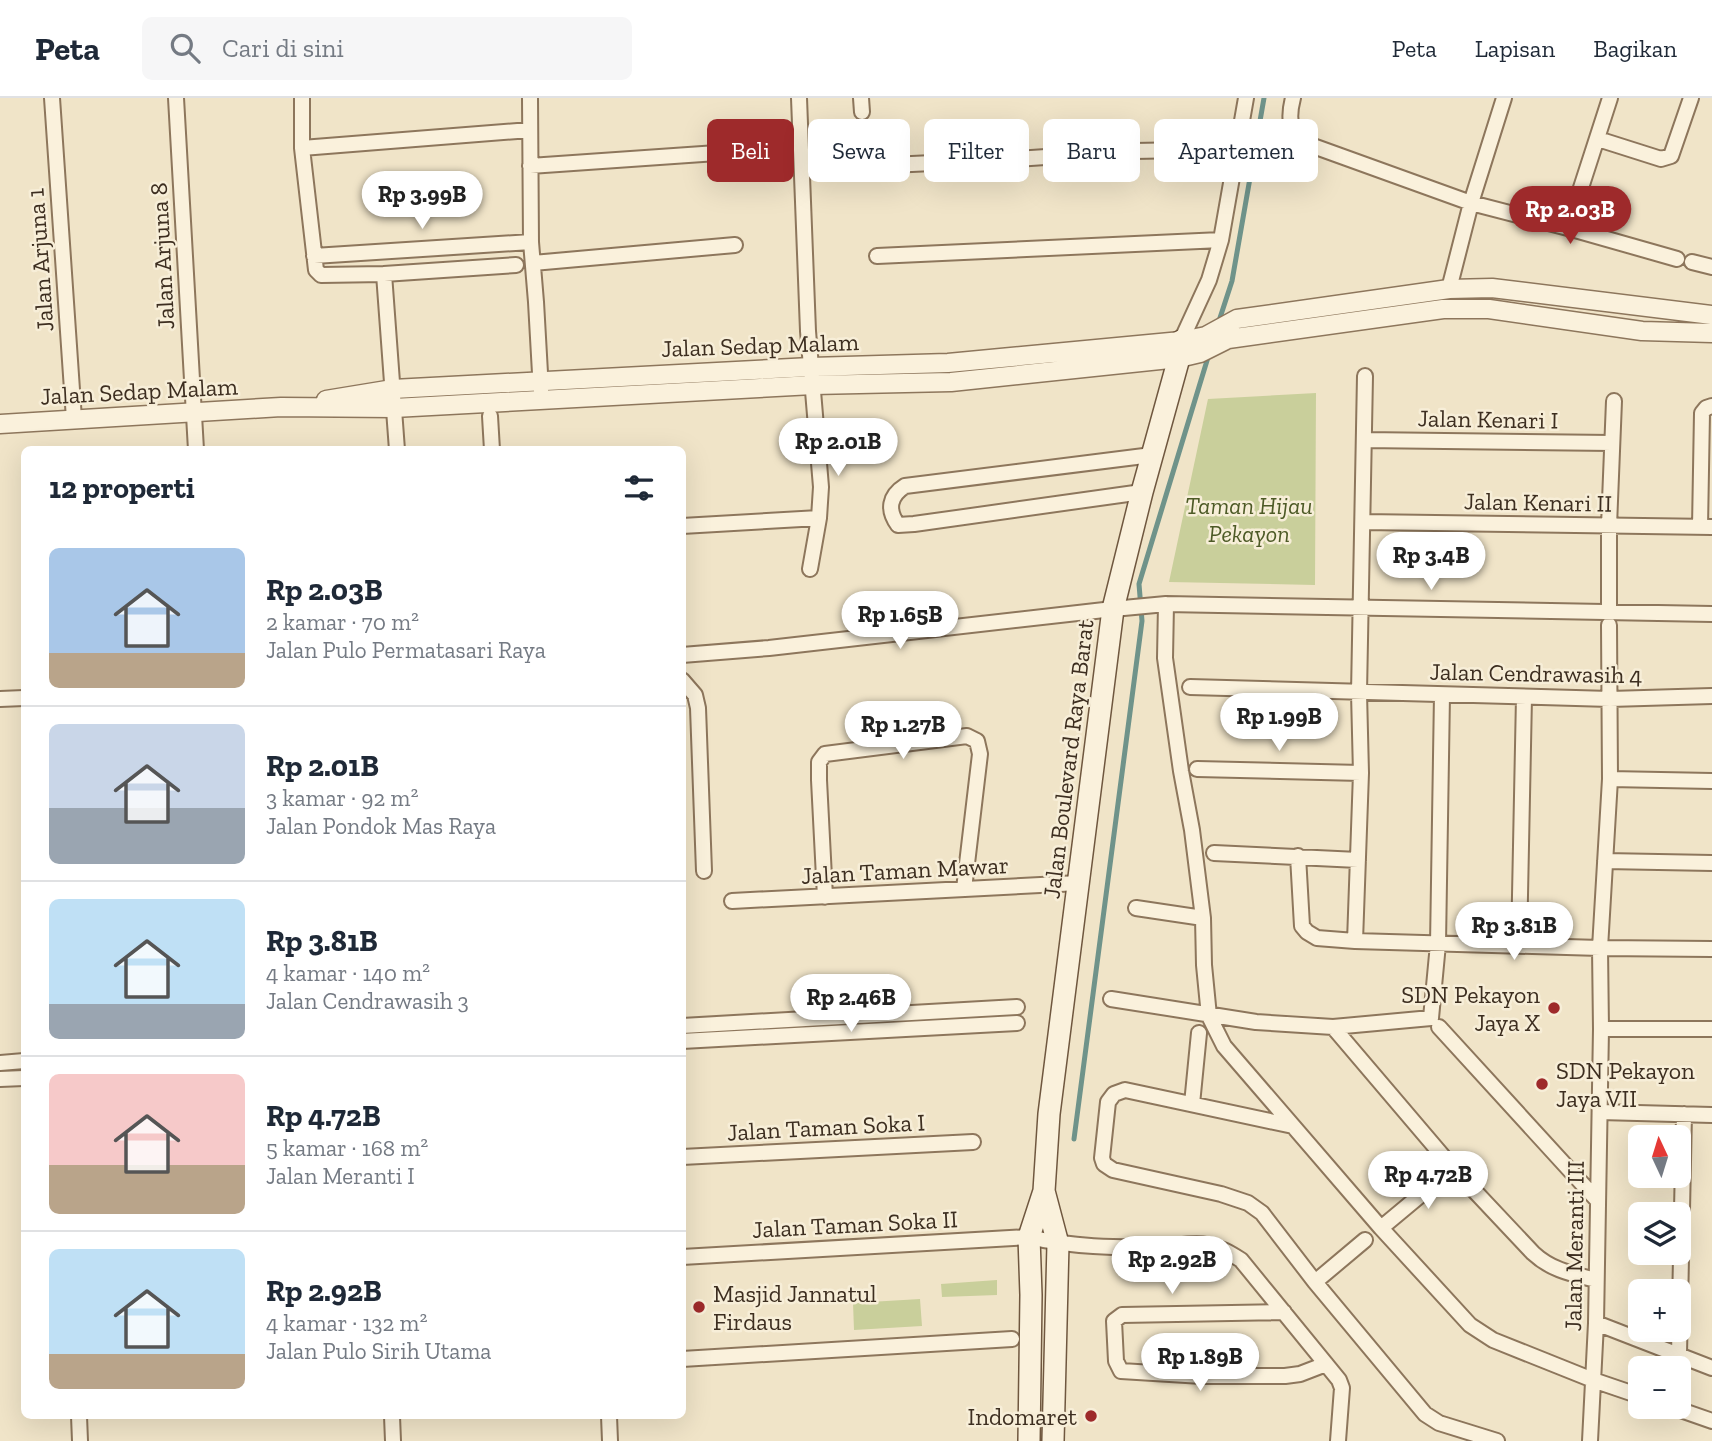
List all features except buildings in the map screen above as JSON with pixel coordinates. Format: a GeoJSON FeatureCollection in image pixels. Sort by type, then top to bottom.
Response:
{"type":"FeatureCollection","features":[{"type":"Feature","properties":{"kind":"main road","name":"Jalan Boulevard Raya Barat"},"geometry":{"type":"LineString","coordinates":[[1044,1191],[1049,1114],[1079,883],[1120,608],[1142,492],[1180,349]]}},
{"type":"Feature","properties":{"kind":"main road"},"geometry":{"type":"LineString","coordinates":[[1029,1441],[1029,1237],[1044,1191]]}},
{"type":"Feature","properties":{"kind":"main road"},"geometry":{"type":"LineString","coordinates":[[1044,1191],[1058,1244],[1054,1441]]}},
{"type":"Feature","properties":{"kind":"street","name":"Jalan Arjuna 1"},"geometry":{"type":"LineString","coordinates":[[52,98],[74,419]]}},
{"type":"Feature","properties":{"kind":"street","name":"Jalan Arjuna 8"},"geometry":{"type":"LineString","coordinates":[[176,98],[196,446]]}},
{"type":"Feature","properties":{"kind":"street"},"geometry":{"type":"LineString","coordinates":[[302,98],[302,148],[316,270],[321,275],[384,274],[516,265]]}},
{"type":"Feature","properties":{"kind":"street"},"geometry":{"type":"LineString","coordinates":[[530,98],[531,242],[541,400]]}},
{"type":"Feature","properties":{"kind":"street"},"geometry":{"type":"LineString","coordinates":[[799,98],[812,376],[821,487],[819,518],[810,569]]}},
{"type":"Feature","properties":{"kind":"street"},"geometry":{"type":"LineString","coordinates":[[1242,119],[1246,98]]}},
{"type":"Feature","properties":{"kind":"street"},"geometry":{"type":"LineString","coordinates":[[1293,98],[1291,123],[1299,140],[1471,203],[1677,259]]}},
{"type":"Feature","properties":{"kind":"street"},"geometry":{"type":"LineString","coordinates":[[1504,98],[1471,203],[1449,289],[1492,288],[1712,315]]}},
{"type":"Feature","properties":{"kind":"street"},"geometry":{"type":"LineString","coordinates":[[1569,228],[1610,98]]}},
{"type":"Feature","properties":{"kind":"street"},"geometry":{"type":"LineString","coordinates":[[1598,139],[1661,159],[1667,158],[1671,156],[1691,98]]}},
{"type":"Feature","properties":{"kind":"street"},"geometry":{"type":"LineString","coordinates":[[302,148],[530,130]]}},
{"type":"Feature","properties":{"kind":"street"},"geometry":{"type":"LineString","coordinates":[[910,164],[1154,151]]}},
{"type":"Feature","properties":{"kind":"street"},"geometry":{"type":"LineString","coordinates":[[530,166],[707,154]]}},
{"type":"Feature","properties":{"kind":"street"},"geometry":{"type":"LineString","coordinates":[[1180,349],[1209,280],[1221,240],[1231,182]]}},
{"type":"Feature","properties":{"kind":"street"},"geometry":{"type":"LineString","coordinates":[[877,256],[1221,240]]}},
{"type":"Feature","properties":{"kind":"street"},"geometry":{"type":"LineString","coordinates":[[314,256],[531,242]]}},
{"type":"Feature","properties":{"kind":"street"},"geometry":{"type":"LineString","coordinates":[[533,262],[735,245]]}},
{"type":"Feature","properties":{"kind":"street"},"geometry":{"type":"LineString","coordinates":[[1692,262],[1712,267]]}},
{"type":"Feature","properties":{"kind":"street"},"geometry":{"type":"LineString","coordinates":[[384,274],[397,446]]}},
{"type":"Feature","properties":{"kind":"street","name":"Jalan Sedap Malam"},"geometry":{"type":"LineString","coordinates":[[1203,344],[1237,319],[1449,289]]}},
{"type":"Feature","properties":{"kind":"street"},"geometry":{"type":"LineString","coordinates":[[1576,322],[1581,300]]}},
{"type":"Feature","properties":{"kind":"street","name":"Jalan Sedap Malam"},"geometry":{"type":"LineString","coordinates":[[0,424],[281,407],[394,408],[541,400],[948,363],[1180,349],[1228,339],[1443,309],[1489,309],[1642,331],[1712,333]]}},
{"type":"Feature","properties":{"kind":"street","name":"Jalan Sedap Malam"},"geometry":{"type":"LineString","coordinates":[[281,407],[393,388],[540,380],[812,376]]}},
{"type":"Feature","properties":{"kind":"street"},"geometry":{"type":"LineString","coordinates":[[1355,941],[1361,773],[1359,693],[1365,376]]}},
{"type":"Feature","properties":{"kind":"street","name":"Jalan Meranti III"},"geometry":{"type":"LineString","coordinates":[[1590,1441],[1596,1323],[1600,948],[1610,779],[1609,526],[1614,401]]}},
{"type":"Feature","properties":{"kind":"street"},"geometry":{"type":"LineString","coordinates":[[1706,527],[1702,413],[1712,406]]}},
{"type":"Feature","properties":{"kind":"street"},"geometry":{"type":"LineString","coordinates":[[490,416],[492,446]]}},
{"type":"Feature","properties":{"kind":"street","name":"Jalan Kenari I"},"geometry":{"type":"LineString","coordinates":[[1364,440],[1612,443]]}},
{"type":"Feature","properties":{"kind":"street"},"geometry":{"type":"LineString","coordinates":[[1142,492],[914,524],[898,525],[892,517],[891,502],[895,492],[905,486],[1152,455]]}},
{"type":"Feature","properties":{"kind":"street"},"geometry":{"type":"LineString","coordinates":[[686,526],[819,518]]}},
{"type":"Feature","properties":{"kind":"street","name":"Jalan Kenari II"},"geometry":{"type":"LineString","coordinates":[[1363,522],[1706,527]]}},
{"type":"Feature","properties":{"kind":"street"},"geometry":{"type":"LineString","coordinates":[[1159,605],[1203,918],[1203,965],[1209,1016],[1224,1046],[1381,1228],[1478,1331],[1493,1340],[1628,1392]]}},
{"type":"Feature","properties":{"kind":"street"},"geometry":{"type":"LineString","coordinates":[[686,656],[1159,605],[1361,608],[1609,619],[1712,614]]}},
{"type":"Feature","properties":{"kind":"street"},"geometry":{"type":"LineString","coordinates":[[686,685],[695,695],[698,708],[704,871]]}},
{"type":"Feature","properties":{"kind":"street","name":"Jalan Cendrawasih 4"},"geometry":{"type":"LineString","coordinates":[[1190,687],[1610,699],[1712,696]]}},
{"type":"Feature","properties":{"kind":"street"},"geometry":{"type":"LineString","coordinates":[[1111,999],[1256,1022],[1333,1027],[1431,1018],[1438,944],[1442,695]]}},
{"type":"Feature","properties":{"kind":"street"},"geometry":{"type":"LineString","coordinates":[[1519,945],[1524,697]]}},
{"type":"Feature","properties":{"kind":"street"},"geometry":{"type":"LineString","coordinates":[[0,699],[21,698]]}},
{"type":"Feature","properties":{"kind":"street"},"geometry":{"type":"LineString","coordinates":[[825,897],[819,780],[819,762],[825,754],[967,736],[977,741],[980,754],[964,889]]}},
{"type":"Feature","properties":{"kind":"street"},"geometry":{"type":"LineString","coordinates":[[1197,769],[1361,773]]}},
{"type":"Feature","properties":{"kind":"street"},"geometry":{"type":"LineString","coordinates":[[1610,779],[1712,781]]}},
{"type":"Feature","properties":{"kind":"street"},"geometry":{"type":"LineString","coordinates":[[1214,853],[1358,860]]}},
{"type":"Feature","properties":{"kind":"street"},"geometry":{"type":"LineString","coordinates":[[1298,856],[1303,928],[1317,937],[1438,944],[1712,949]]}},
{"type":"Feature","properties":{"kind":"street"},"geometry":{"type":"LineString","coordinates":[[1605,860],[1712,863]]}},
{"type":"Feature","properties":{"kind":"street","name":"Jalan Taman Mawar"},"geometry":{"type":"LineString","coordinates":[[732,901],[1079,883]]}},
{"type":"Feature","properties":{"kind":"street"},"geometry":{"type":"LineString","coordinates":[[1136,908],[1203,918]]}},
{"type":"Feature","properties":{"kind":"street"},"geometry":{"type":"LineString","coordinates":[[686,1026],[1017,1007]]}},
{"type":"Feature","properties":{"kind":"street"},"geometry":{"type":"LineString","coordinates":[[686,1041],[1017,1023]]}},
{"type":"Feature","properties":{"kind":"street"},"geometry":{"type":"LineString","coordinates":[[1333,1027],[1453,1168],[1541,1260],[1566,1273],[1596,1280]]}},
{"type":"Feature","properties":{"kind":"street"},"geometry":{"type":"LineString","coordinates":[[1439,1027],[1598,1201]]}},
{"type":"Feature","properties":{"kind":"street"},"geometry":{"type":"LineString","coordinates":[[1601,1029],[1712,1029]]}},
{"type":"Feature","properties":{"kind":"street"},"geometry":{"type":"LineString","coordinates":[[1192,1104],[1199,1033]]}},
{"type":"Feature","properties":{"kind":"street"},"geometry":{"type":"LineString","coordinates":[[0,1062],[21,1061]]}},
{"type":"Feature","properties":{"kind":"street"},"geometry":{"type":"LineString","coordinates":[[0,1079],[21,1078]]}},
{"type":"Feature","properties":{"kind":"street"},"geometry":{"type":"LineString","coordinates":[[1294,1126],[1125,1090],[1114,1094],[1108,1102],[1102,1153],[1104,1164],[1113,1170],[1254,1205],[1425,1415],[1439,1423],[1497,1441]]}},
{"type":"Feature","properties":{"kind":"street"},"geometry":{"type":"LineString","coordinates":[[1600,1112],[1712,1115]]}},
{"type":"Feature","properties":{"kind":"street"},"geometry":{"type":"LineString","coordinates":[[1679,1354],[1684,1114]]}},
{"type":"Feature","properties":{"kind":"street","name":"Jalan Taman Soka I"},"geometry":{"type":"LineString","coordinates":[[686,1157],[973,1142]]}},
{"type":"Feature","properties":{"kind":"street"},"geometry":{"type":"LineString","coordinates":[[1381,1228],[1453,1168]]}},
{"type":"Feature","properties":{"kind":"street","name":"Jalan Taman Soka II"},"geometry":{"type":"LineString","coordinates":[[686,1257],[1029,1237],[1084,1247],[1205,1244],[1225,1249],[1241,1260],[1339,1380],[1342,1388],[1338,1441]]}},
{"type":"Feature","properties":{"kind":"street"},"geometry":{"type":"LineString","coordinates":[[1315,1282],[1365,1240]]}},
{"type":"Feature","properties":{"kind":"street"},"geometry":{"type":"LineString","coordinates":[[1284,1312],[1122,1315],[1114,1321],[1116,1361],[1121,1371],[1202,1376],[1295,1375],[1325,1364]]}},
{"type":"Feature","properties":{"kind":"street"},"geometry":{"type":"LineString","coordinates":[[1596,1323],[1712,1368]]}},
{"type":"Feature","properties":{"kind":"street"},"geometry":{"type":"LineString","coordinates":[[686,1359],[1012,1339]]}},
{"type":"Feature","properties":{"kind":"street"},"geometry":{"type":"LineString","coordinates":[[1691,1414],[1712,1421]]}},
{"type":"Feature","properties":{"kind":"street"},"geometry":{"type":"LineString","coordinates":[[79,1419],[80,1441]]}},
{"type":"Feature","properties":{"kind":"street"},"geometry":{"type":"LineString","coordinates":[[392,1419],[393,1441]]}},
{"type":"Feature","properties":{"kind":"street"},"geometry":{"type":"LineString","coordinates":[[609,1419],[610,1441]]}},
{"type":"Feature","properties":{"kind":"green space","name":"Taman Hijau Pekayon"},"geometry":{"type":"Polygon","coordinates":[[[1316,393],[1315,585],[1169,582],[1208,399],[1316,393]]]}},
{"type":"Feature","properties":{"kind":"green space"},"geometry":{"type":"Polygon","coordinates":[[[997,1280],[997,1295],[942,1297],[941,1284],[997,1280]]]}},
{"type":"Feature","properties":{"kind":"green space"},"geometry":{"type":"Polygon","coordinates":[[[920,1299],[922,1326],[854,1330],[853,1303],[920,1299]]]}},
{"type":"Feature","properties":{"kind":"waterway"},"geometry":{"type":"LineString","coordinates":[[1218,324],[1232,281],[1264,98]]}},
{"type":"Feature","properties":{"kind":"waterway"},"geometry":{"type":"LineString","coordinates":[[1074,1139],[1142,621],[1139,584],[1209,354]]}},
{"type":"Feature","properties":{"kind":"place","name":"SDN Pekayon Jaya X"},"geometry":{"type":"Point","coordinates":[1554,1008]}},
{"type":"Feature","properties":{"kind":"place","name":"SDN Pekayon Jaya VII"},"geometry":{"type":"Point","coordinates":[1542,1084]}},
{"type":"Feature","properties":{"kind":"place","name":"Masjid Jannatul Firdaus"},"geometry":{"type":"Point","coordinates":[699,1307]}},
{"type":"Feature","properties":{"kind":"place","name":"Indomaret"},"geometry":{"type":"Point","coordinates":[1091,1416]}}]}
